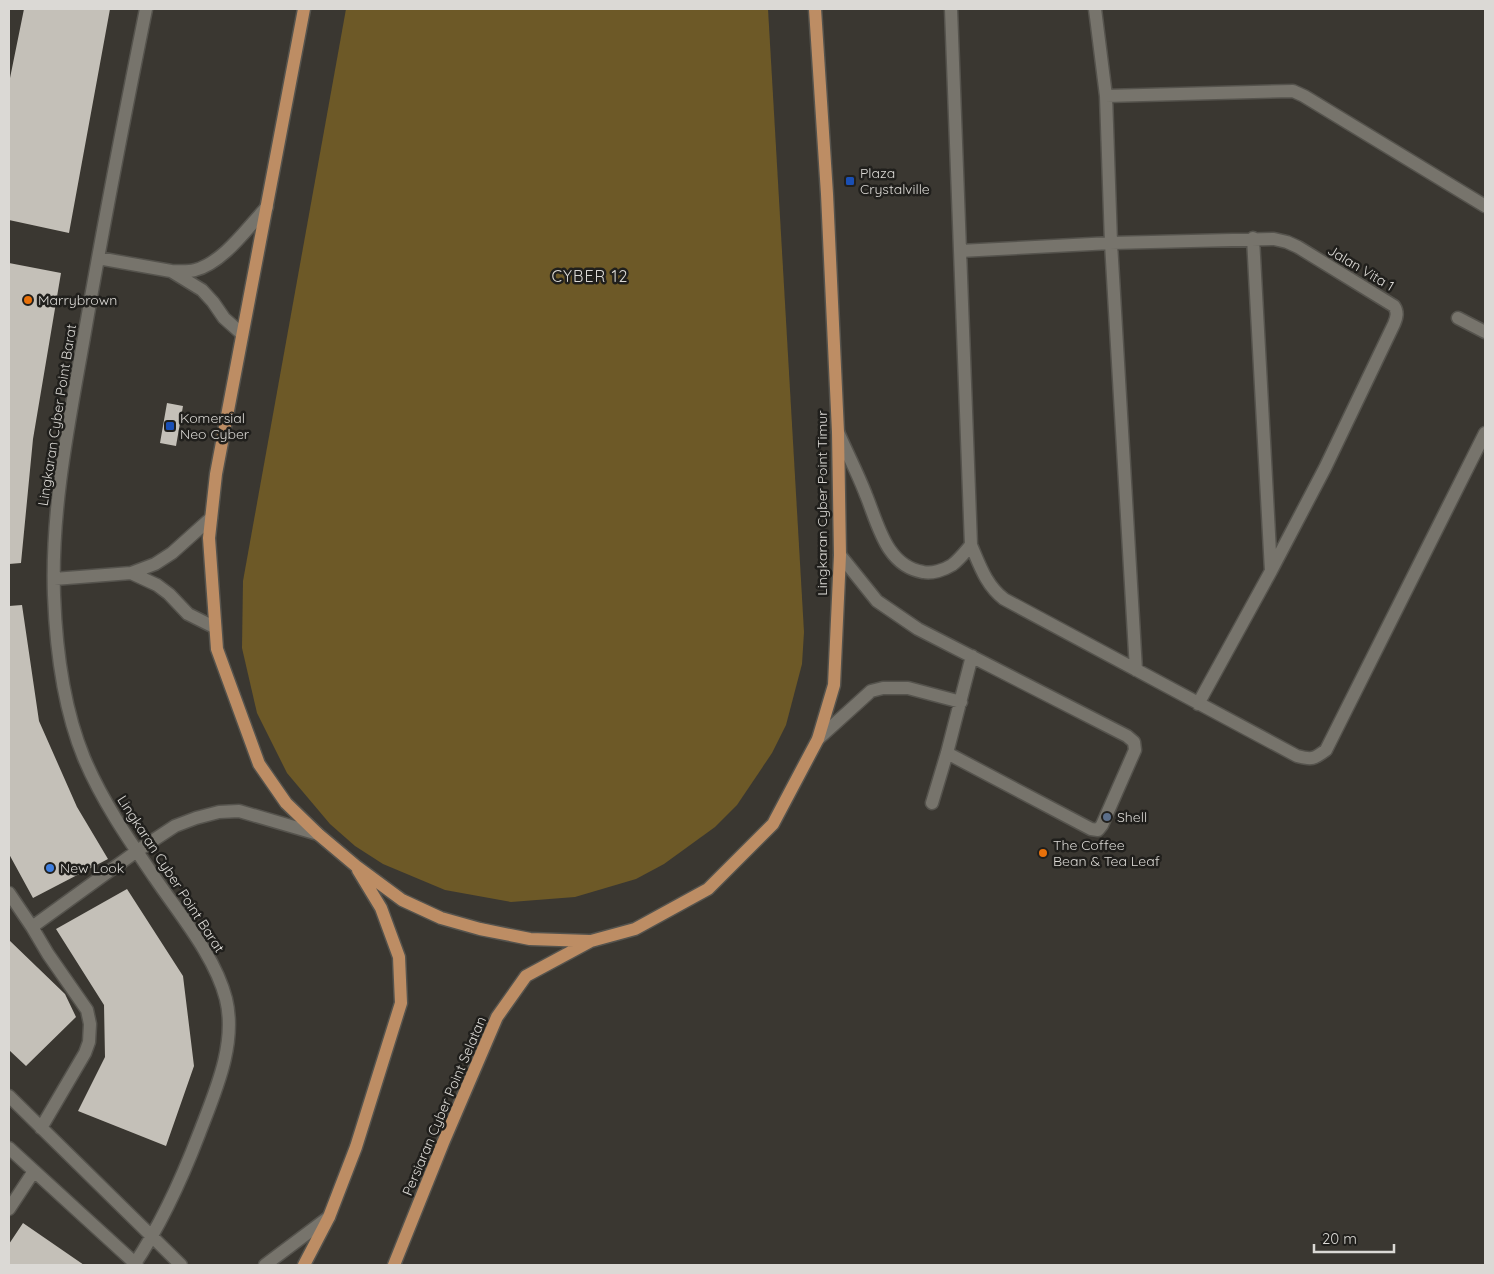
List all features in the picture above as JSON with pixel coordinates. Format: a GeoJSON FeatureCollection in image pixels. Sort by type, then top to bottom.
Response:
{"type":"FeatureCollection","features":[{"type":"Feature","properties":{"kind":"main road"},"geometry":{"type":"LineString","coordinates":[[304,9],[216,474],[209,538],[217,649],[260,764],[286,803],[318,834],[356,866],[402,900],[441,918],[480,930],[530,939],[591,941]]}},
{"type":"Feature","properties":{"kind":"main road","name":"Lingkaran Cyber Point Timur"},"geometry":{"type":"LineString","coordinates":[[591,941],[635,929],[708,889],[773,824],[818,740],[834,685],[840,555],[838,432],[827,194],[815,9]]}},
{"type":"Feature","properties":{"kind":"main road"},"geometry":{"type":"LineString","coordinates":[[304,1265],[329,1217],[356,1147],[401,1004],[399,957],[381,908],[356,866]]}},
{"type":"Feature","properties":{"kind":"main road","name":"Persiaran Cyber Point Selatan"},"geometry":{"type":"LineString","coordinates":[[394,1265],[443,1143],[497,1017],[526,976],[591,941]]}},
{"type":"Feature","properties":{"kind":"lane","name":"Lingkaran Cyber Point Barat"},"geometry":{"type":"LineString","coordinates":[[9,1148],[136,1265],[166,1212],[188,1163],[215,1094],[226,1053],[229,1027],[226,999],[213,963],[116,820],[83,756],[62,681],[54,579],[55,528],[63,457],[115,158],[146,9]]}},
{"type":"Feature","properties":{"kind":"lane"},"geometry":{"type":"LineString","coordinates":[[951,9],[971,546],[987,583],[995,592],[1004,599],[1297,756],[1309,759],[1316,758],[1326,750],[1485,433]]}},
{"type":"Feature","properties":{"kind":"lane"},"geometry":{"type":"LineString","coordinates":[[1095,9],[1106,96],[1111,243],[1136,670]]}},
{"type":"Feature","properties":{"kind":"lane"},"geometry":{"type":"LineString","coordinates":[[1106,96],[1293,91],[1485,206]]}},
{"type":"Feature","properties":{"kind":"lane"},"geometry":{"type":"LineString","coordinates":[[98,258],[171,271],[194,270],[212,262],[229,250],[266,207]]}},
{"type":"Feature","properties":{"kind":"lane"},"geometry":{"type":"LineString","coordinates":[[1198,704],[1271,571],[1253,238]]}},
{"type":"Feature","properties":{"kind":"lane","name":"Jalan Vita 1"},"geometry":{"type":"LineString","coordinates":[[960,251],[1111,243],[1274,238],[1287,242],[1390,302],[1397,310],[1394,324],[1324,468],[1271,571]]}},
{"type":"Feature","properties":{"kind":"lane"},"geometry":{"type":"LineString","coordinates":[[171,271],[202,290],[224,318],[242,334]]}},
{"type":"Feature","properties":{"kind":"lane"},"geometry":{"type":"LineString","coordinates":[[1458,318],[1485,332]]}},
{"type":"Feature","properties":{"kind":"lane"},"geometry":{"type":"LineString","coordinates":[[838,432],[885,542],[903,564],[915,571],[929,573],[941,570],[952,564],[971,546]]}},
{"type":"Feature","properties":{"kind":"lane"},"geometry":{"type":"LineString","coordinates":[[54,579],[131,573],[155,564],[172,554],[211,518]]}},
{"type":"Feature","properties":{"kind":"lane"},"geometry":{"type":"LineString","coordinates":[[840,555],[877,601],[918,629],[1127,736],[1134,742],[1135,750],[1102,825],[1098,830],[1091,829],[947,753]]}},
{"type":"Feature","properties":{"kind":"lane"},"geometry":{"type":"LineString","coordinates":[[131,573],[157,585],[169,594],[188,614],[214,628]]}},
{"type":"Feature","properties":{"kind":"lane"},"geometry":{"type":"LineString","coordinates":[[932,803],[972,656]]}},
{"type":"Feature","properties":{"kind":"lane"},"geometry":{"type":"LineString","coordinates":[[818,740],[872,691],[884,688],[908,688],[961,702]]}},
{"type":"Feature","properties":{"kind":"lane"},"geometry":{"type":"LineString","coordinates":[[32,927],[137,851],[175,826],[196,818],[218,812],[238,812],[318,834]]}},
{"type":"Feature","properties":{"kind":"lane"},"geometry":{"type":"LineString","coordinates":[[9,893],[87,1010],[90,1024],[89,1042],[85,1053],[41,1128]]}},
{"type":"Feature","properties":{"kind":"lane"},"geometry":{"type":"LineString","coordinates":[[9,1096],[181,1265]]}},
{"type":"Feature","properties":{"kind":"lane"},"geometry":{"type":"LineString","coordinates":[[9,1209],[34,1171]]}},
{"type":"Feature","properties":{"kind":"lane"},"geometry":{"type":"LineString","coordinates":[[265,1265],[329,1217]]}},
{"type":"Feature","properties":{"kind":"shaded area"},"geometry":{"type":"Polygon","coordinates":[[[346,9],[768,9],[804,632],[802,664],[786,725],[772,753],[737,805],[715,827],[664,864],[636,879],[575,897],[511,902],[445,890],[383,864],[355,846],[330,824],[287,773],[257,713],[242,648],[243,581],[346,9]]]}},
{"type":"Feature","properties":{"kind":"building"},"geometry":{"type":"Polygon","coordinates":[[[24,9],[110,9],[69,233],[9,220],[9,83],[24,9]]]}},
{"type":"Feature","properties":{"kind":"building"},"geometry":{"type":"Polygon","coordinates":[[[9,263],[61,273],[33,439],[21,563],[9,564],[9,263]]]}},
{"type":"Feature","properties":{"kind":"building"},"geometry":{"type":"Polygon","coordinates":[[[167,403],[183,406],[176,446],[160,443],[167,403]]]}},
{"type":"Feature","properties":{"kind":"building"},"geometry":{"type":"Polygon","coordinates":[[[22,605],[39,721],[77,807],[108,859],[33,898],[9,854],[9,606],[22,605]]]}},
{"type":"Feature","properties":{"kind":"building"},"geometry":{"type":"Polygon","coordinates":[[[127,889],[183,976],[194,1066],[166,1146],[78,1111],[105,1057],[104,1005],[56,929],[127,889]]]}},
{"type":"Feature","properties":{"kind":"building"},"geometry":{"type":"Polygon","coordinates":[[[9,940],[65,994],[76,1017],[26,1066],[9,1050],[9,940]]]}},
{"type":"Feature","properties":{"kind":"building"},"geometry":{"type":"Polygon","coordinates":[[[23,1223],[84,1265],[9,1265],[9,1244],[23,1223]]]}},
{"type":"Feature","properties":{"kind":"place","name":"Plaza Crystalville"},"geometry":{"type":"Point","coordinates":[850,181]}},
{"type":"Feature","properties":{"kind":"place","name":"Marrybrown"},"geometry":{"type":"Point","coordinates":[28,300]}},
{"type":"Feature","properties":{"kind":"place","name":"Komersial Neo Cyber"},"geometry":{"type":"Point","coordinates":[170,426]}},
{"type":"Feature","properties":{"kind":"place","name":"Shell"},"geometry":{"type":"Point","coordinates":[1107,817]}},
{"type":"Feature","properties":{"kind":"place","name":"The Coffee Bean & Tea Leaf"},"geometry":{"type":"Point","coordinates":[1043,853]}},
{"type":"Feature","properties":{"kind":"place","name":"New Look"},"geometry":{"type":"Point","coordinates":[50,868]}},
{"type":"Feature","properties":{"kind":"district","name":"CYBER 12"},"geometry":{"type":"Point","coordinates":[590,276]}}]}
